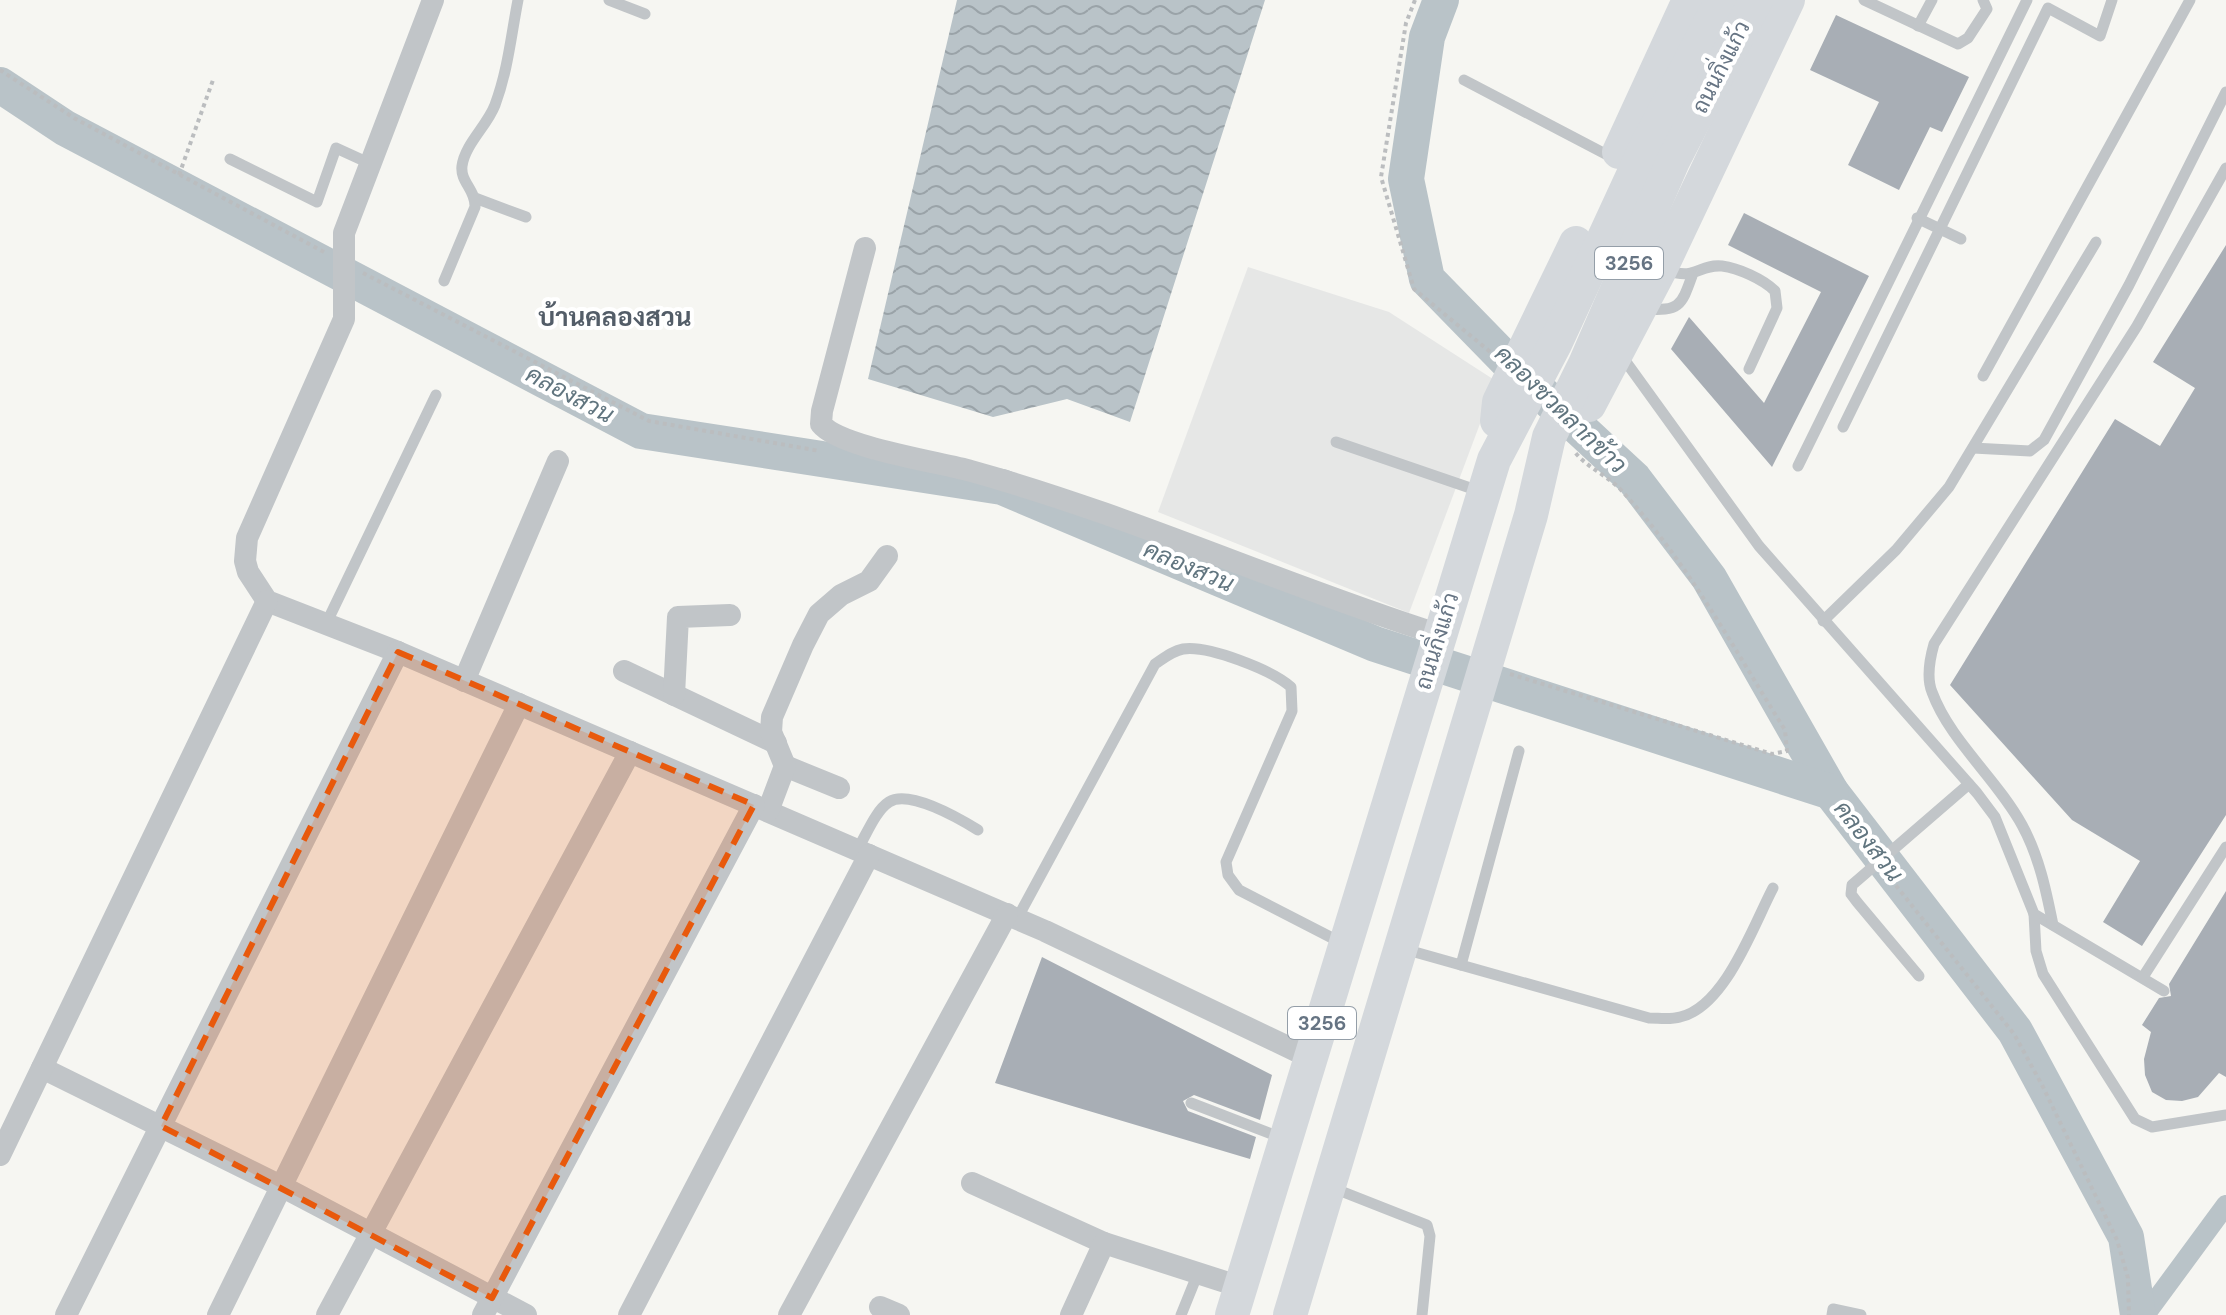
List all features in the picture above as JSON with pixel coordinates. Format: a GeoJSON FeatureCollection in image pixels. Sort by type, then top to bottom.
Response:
{"type":"FeatureCollection","features":[{"type":"Feature","properties":{"kind":"main road"},"geometry":{"type":"LineString","coordinates":[[1645,156],[1689,0]]}},
{"type":"Feature","properties":{"kind":"main road","name":"ถนนกิ่งแก้ว"},"geometry":{"type":"LineString","coordinates":[[1237,1301],[1437,636],[1509,410],[1544,338],[1645,156],[1722,0]]}},
{"type":"Feature","properties":{"kind":"main road","name":"ถนนกิ่งแก้ว"},"geometry":{"type":"LineString","coordinates":[[1602,365],[1645,156],[1756,0]]}},
{"type":"Feature","properties":{"kind":"main road"},"geometry":{"type":"LineString","coordinates":[[1557,449],[1602,365],[1641,308],[1676,272],[1788,0]]}},
{"type":"Feature","properties":{"kind":"main road","name":"3256"},"geometry":{"type":"LineString","coordinates":[[1290,1315],[1399,947],[1462,747],[1493,664],[1557,449]]}},
{"type":"Feature","properties":{"kind":"street"},"geometry":{"type":"LineString","coordinates":[[433,0],[344,233],[344,319],[247,538],[245,561],[267,601],[398,652],[1012,916],[1311,1058]]}},
{"type":"Feature","properties":{"kind":"street"},"geometry":{"type":"LineString","coordinates":[[865,248],[822,411],[821,424],[826,430],[854,443],[971,471],[1117,516],[1437,636]]}},
{"type":"Feature","properties":{"kind":"street"},"geometry":{"type":"LineString","coordinates":[[464,681],[558,461]]}},
{"type":"Feature","properties":{"kind":"street"},"geometry":{"type":"LineString","coordinates":[[839,788],[785,766],[776,743],[772,717],[819,614],[841,595],[869,581],[887,556]]}},
{"type":"Feature","properties":{"kind":"street"},"geometry":{"type":"LineString","coordinates":[[0,1155],[267,601]]}},
{"type":"Feature","properties":{"kind":"street"},"geometry":{"type":"LineString","coordinates":[[674,695],[678,617],[730,615]]}},
{"type":"Feature","properties":{"kind":"street"},"geometry":{"type":"LineString","coordinates":[[66,1315],[398,652]]}},
{"type":"Feature","properties":{"kind":"street"},"geometry":{"type":"LineString","coordinates":[[624,671],[776,743]]}},
{"type":"Feature","properties":{"kind":"street"},"geometry":{"type":"LineString","coordinates":[[218,1315],[519,704]]}},
{"type":"Feature","properties":{"kind":"street"},"geometry":{"type":"LineString","coordinates":[[327,1315],[630,752]]}},
{"type":"Feature","properties":{"kind":"street"},"geometry":{"type":"LineString","coordinates":[[488,1307],[785,766]]}},
{"type":"Feature","properties":{"kind":"street"},"geometry":{"type":"LineString","coordinates":[[629,1315],[863,852]]}},
{"type":"Feature","properties":{"kind":"street"},"geometry":{"type":"LineString","coordinates":[[789,1315],[1012,916]]}},
{"type":"Feature","properties":{"kind":"street"},"geometry":{"type":"LineString","coordinates":[[42,1068],[371,1232],[488,1307],[526,1315]]}},
{"type":"Feature","properties":{"kind":"street"},"geometry":{"type":"LineString","coordinates":[[972,1183],[1104,1243],[1198,1273],[1237,1301]]}},
{"type":"Feature","properties":{"kind":"street"},"geometry":{"type":"LineString","coordinates":[[1071,1315],[1104,1243]]}},
{"type":"Feature","properties":{"kind":"lane"},"geometry":{"type":"LineString","coordinates":[[518,0],[512,47],[495,106],[462,165],[463,176],[475,198],[526,217]]}},
{"type":"Feature","properties":{"kind":"lane"},"geometry":{"type":"LineString","coordinates":[[609,0],[645,14]]}},
{"type":"Feature","properties":{"kind":"lane"},"geometry":{"type":"LineString","coordinates":[[1864,0],[1962,43],[1987,9],[1983,0]]}},
{"type":"Feature","properties":{"kind":"lane"},"geometry":{"type":"LineString","coordinates":[[1918,26],[1932,0]]}},
{"type":"Feature","properties":{"kind":"lane"},"geometry":{"type":"LineString","coordinates":[[1798,466],[1917,218],[2027,0]]}},
{"type":"Feature","properties":{"kind":"lane"},"geometry":{"type":"LineString","coordinates":[[1843,427],[2048,8],[2100,36],[2112,0]]}},
{"type":"Feature","properties":{"kind":"lane"},"geometry":{"type":"LineString","coordinates":[[1983,376],[2190,0]]}},
{"type":"Feature","properties":{"kind":"lane"},"geometry":{"type":"LineString","coordinates":[[1464,80],[1645,156]]}},
{"type":"Feature","properties":{"kind":"lane"},"geometry":{"type":"LineString","coordinates":[[1973,448],[2030,451],[2044,440],[2129,285],[2226,92]]}},
{"type":"Feature","properties":{"kind":"lane"},"geometry":{"type":"LineString","coordinates":[[230,159],[317,202],[336,148],[371,164]]}},
{"type":"Feature","properties":{"kind":"lane"},"geometry":{"type":"LineString","coordinates":[[2053,925],[2036,851],[2007,796],[1949,723],[1931,690],[1929,660],[1934,644],[2137,326],[2226,168]]}},
{"type":"Feature","properties":{"kind":"lane"},"geometry":{"type":"LineString","coordinates":[[444,281],[475,198]]}},
{"type":"Feature","properties":{"kind":"lane"},"geometry":{"type":"LineString","coordinates":[[1917,218],[1961,239]]}},
{"type":"Feature","properties":{"kind":"lane"},"geometry":{"type":"LineString","coordinates":[[1823,621],[1896,550],[1949,487],[2096,242]]}},
{"type":"Feature","properties":{"kind":"lane"},"geometry":{"type":"LineString","coordinates":[[1676,272],[1722,266],[1742,272],[1775,291],[1777,308],[1749,369]]}},
{"type":"Feature","properties":{"kind":"lane"},"geometry":{"type":"LineString","coordinates":[[1602,365],[1995,817],[2034,914],[2036,951],[2043,974],[2135,1119],[2152,1127],[2226,1115]]}},
{"type":"Feature","properties":{"kind":"lane"},"geometry":{"type":"LineString","coordinates":[[326,624],[436,395]]}},
{"type":"Feature","properties":{"kind":"lane"},"geometry":{"type":"LineString","coordinates":[[1336,442],[1488,476]]}},
{"type":"Feature","properties":{"kind":"lane"},"geometry":{"type":"LineString","coordinates":[[1012,916],[1155,664],[1171,652],[1205,650],[1278,676],[1291,687],[1292,711],[1226,862],[1228,875],[1239,890],[1346,945]]}},
{"type":"Feature","properties":{"kind":"lane"},"geometry":{"type":"LineString","coordinates":[[1461,965],[1519,751]]}},
{"type":"Feature","properties":{"kind":"lane"},"geometry":{"type":"LineString","coordinates":[[1919,976],[1851,894],[1852,885],[1969,784]]}},
{"type":"Feature","properties":{"kind":"lane"},"geometry":{"type":"LineString","coordinates":[[863,852],[882,809],[898,799],[909,798],[953,815],[978,830]]}},
{"type":"Feature","properties":{"kind":"lane"},"geometry":{"type":"LineString","coordinates":[[2143,977],[2226,847]]}},
{"type":"Feature","properties":{"kind":"lane"},"geometry":{"type":"LineString","coordinates":[[1399,947],[1649,1018],[1679,1018],[1696,1011],[1717,995],[1773,888]]}},
{"type":"Feature","properties":{"kind":"lane"},"geometry":{"type":"LineString","coordinates":[[2034,914],[2164,991]]}},
{"type":"Feature","properties":{"kind":"lane"},"geometry":{"type":"LineString","coordinates":[[1191,1103],[1286,1140]]}},
{"type":"Feature","properties":{"kind":"lane"},"geometry":{"type":"LineString","coordinates":[[1329,1186],[1427,1225],[1430,1236],[1422,1315]]}},
{"type":"Feature","properties":{"kind":"lane"},"geometry":{"type":"LineString","coordinates":[[1181,1315],[1198,1273]]}},
{"type":"Feature","properties":{"kind":"lane"},"geometry":{"type":"LineString","coordinates":[[1832,1315],[1833,1309],[1861,1315]]}},
{"type":"Feature","properties":{"kind":"path"},"geometry":{"type":"LineString","coordinates":[[1415,0],[1406,23],[1381,177],[1414,289],[1502,361]]}},
{"type":"Feature","properties":{"kind":"path"},"geometry":{"type":"LineString","coordinates":[[0,70],[74,118],[331,256]]}},
{"type":"Feature","properties":{"kind":"path"},"geometry":{"type":"LineString","coordinates":[[179,175],[213,80]]}},
{"type":"Feature","properties":{"kind":"path"},"geometry":{"type":"LineString","coordinates":[[359,271],[649,421],[832,453]]}},
{"type":"Feature","properties":{"kind":"path"},"geometry":{"type":"LineString","coordinates":[[1493,664],[1772,754],[1787,751],[1785,730],[1694,584],[1619,488],[1557,449]]}},
{"type":"Feature","properties":{"kind":"path"},"geometry":{"type":"LineString","coordinates":[[1878,862],[2014,1034],[2117,1240],[2128,1278],[2129,1315]]}},
{"type":"Feature","properties":{"kind":"highlighted area"},"geometry":{"type":"Polygon","coordinates":[[[398,652],[754,805],[492,1298],[161,1126],[398,652]]]}},
{"type":"Feature","properties":{"kind":"shaded area"},"geometry":{"type":"Polygon","coordinates":[[[1248,267],[1389,312],[1496,381],[1409,613],[1158,512],[1248,267]]]}},
{"type":"Feature","properties":{"kind":"water"},"geometry":{"type":"Polygon","coordinates":[[[957,0],[1265,0],[1130,422],[1067,399],[993,417],[868,379],[957,0]]]}},
{"type":"Feature","properties":{"kind":"building"},"geometry":{"type":"Polygon","coordinates":[[[1836,15],[1969,77],[1942,132],[1930,127],[1899,190],[1848,165],[1879,102],[1810,70],[1836,15]]]}},
{"type":"Feature","properties":{"kind":"building"},"geometry":{"type":"Polygon","coordinates":[[[1744,213],[1869,276],[1772,467],[1671,349],[1689,317],[1764,403],[1821,292],[1728,245],[1744,213]]]}},
{"type":"Feature","properties":{"kind":"building"},"geometry":{"type":"Polygon","coordinates":[[[2226,245],[2226,815],[2142,946],[2103,922],[2140,861],[2072,820],[1950,685],[2115,419],[2160,446],[2195,388],[2153,362],[2226,245]]]}},
{"type":"Feature","properties":{"kind":"building"},"geometry":{"type":"Polygon","coordinates":[[[2226,891],[2226,1077],[2219,1073],[2198,1097],[2182,1101],[2166,1100],[2152,1092],[2145,1075],[2144,1059],[2151,1032],[2142,1025],[2159,998],[2171,996],[2169,984],[2226,891]]]}},
{"type":"Feature","properties":{"kind":"building"},"geometry":{"type":"Polygon","coordinates":[[[1042,957],[1272,1075],[1260,1120],[1194,1095],[1183,1101],[1188,1111],[1256,1137],[1250,1159],[995,1083],[1042,957]]]}},
{"type":"Feature","properties":{"kind":"waterway","name":"คลองชวดลากข้าว"},"geometry":{"type":"LineString","coordinates":[[1441,0],[1427,37],[1406,179],[1427,279],[1510,364],[1634,479],[1709,578],[1831,792],[2015,1031],[2126,1237],[2138,1315]]}},
{"type":"Feature","properties":{"kind":"waterway","name":"คลองสวน"},"geometry":{"type":"LineString","coordinates":[[0,85],[65,128],[641,431],[1002,487],[1375,644],[1831,792]]}},
{"type":"Feature","properties":{"kind":"waterway"},"geometry":{"type":"LineString","coordinates":[[2145,1315],[2226,1205]]}},
{"type":"Feature","properties":{"kind":"district","name":"บ้านคลองสวน"},"geometry":{"type":"Point","coordinates":[615,317]}}]}
